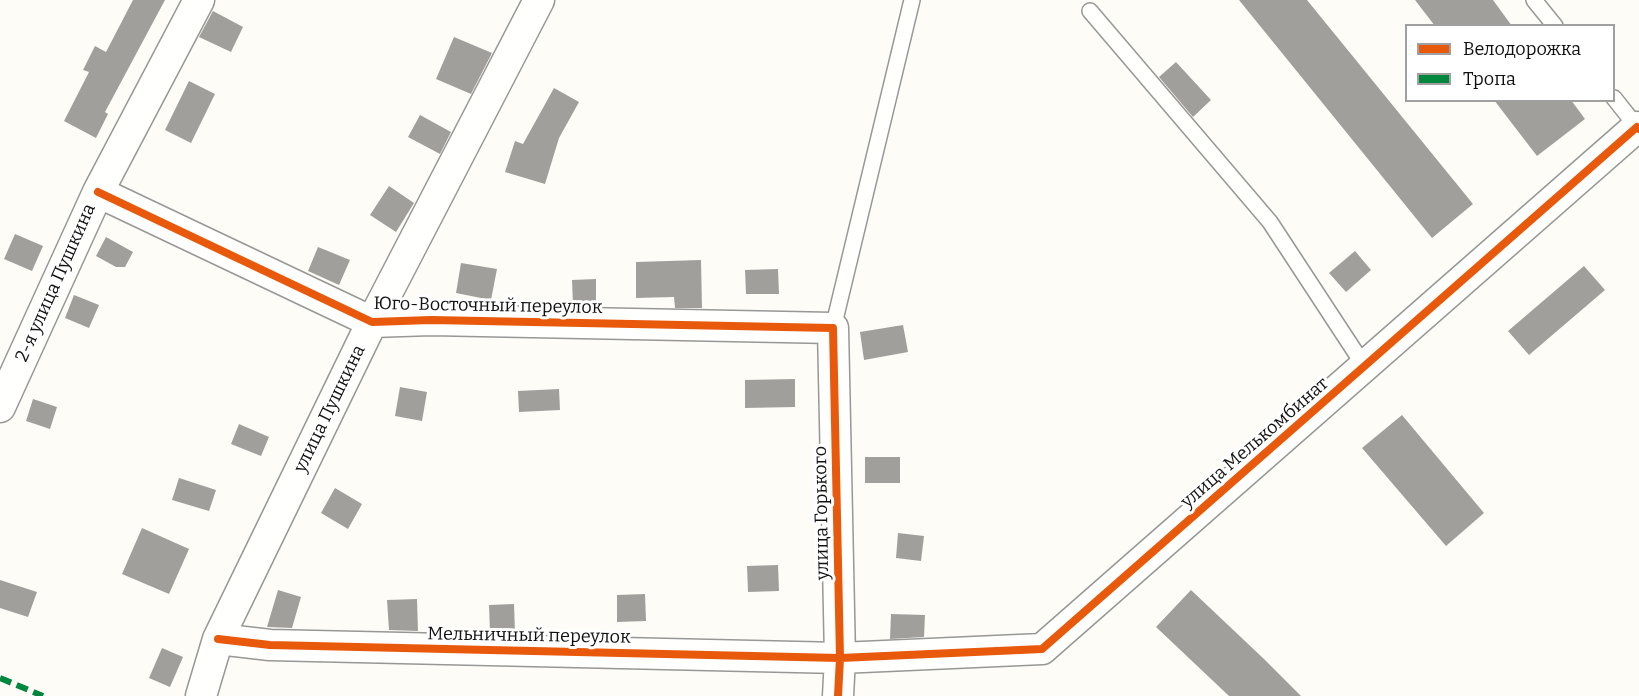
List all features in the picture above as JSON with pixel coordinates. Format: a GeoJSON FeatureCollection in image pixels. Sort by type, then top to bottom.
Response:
{"type":"FeatureCollection","features":[{"type":"Feature","properties":{"kind":"street","name":"2-я улица Пушкина"},"geometry":{"type":"LineString","coordinates":[[0,407],[98,192],[199,0]]}},
{"type":"Feature","properties":{"kind":"street","name":"улица Пушкина"},"geometry":{"type":"LineString","coordinates":[[201,696],[218,639],[372,322],[539,0]]}},
{"type":"Feature","properties":{"kind":"street","name":"улица Мелькомбинат"},"geometry":{"type":"LineString","coordinates":[[840,658],[1042,649],[1638,128]]}},
{"type":"Feature","properties":{"kind":"street","name":"Юго-Восточный переулок"},"geometry":{"type":"LineString","coordinates":[[98,192],[372,322],[431,320],[833,328]]}},
{"type":"Feature","properties":{"kind":"street","name":"улица Горького"},"geometry":{"type":"LineString","coordinates":[[833,328],[840,658],[838,696]]}},
{"type":"Feature","properties":{"kind":"street","name":"Мельничный переулок"},"geometry":{"type":"LineString","coordinates":[[218,639],[270,645],[840,658]]}},
{"type":"Feature","properties":{"kind":"lane"},"geometry":{"type":"LineString","coordinates":[[833,328],[912,0]]}},
{"type":"Feature","properties":{"kind":"lane"},"geometry":{"type":"LineString","coordinates":[[1534,0],[1553,24]]}},
{"type":"Feature","properties":{"kind":"lane"},"geometry":{"type":"LineString","coordinates":[[1089,11],[1270,222],[1365,367]]}},
{"type":"Feature","properties":{"kind":"lane"},"geometry":{"type":"LineString","coordinates":[[1615,99],[1638,128]]}},
{"type":"Feature","properties":{"kind":"building"},"geometry":{"type":"Polygon","coordinates":[[[133,0],[165,0],[105,112],[108,114],[96,138],[64,121],[89,72],[83,70],[95,46],[106,52],[133,0]]]}},
{"type":"Feature","properties":{"kind":"building"},"geometry":{"type":"Polygon","coordinates":[[[1239,0],[1307,0],[1473,204],[1432,238],[1239,0]]]}},
{"type":"Feature","properties":{"kind":"building"},"geometry":{"type":"Polygon","coordinates":[[[1415,0],[1493,0],[1511,24],[1433,24],[1415,0]]]}},
{"type":"Feature","properties":{"kind":"building"},"geometry":{"type":"Polygon","coordinates":[[[213,11],[243,27],[231,52],[199,37],[213,11]]]}},
{"type":"Feature","properties":{"kind":"building"},"geometry":{"type":"Polygon","coordinates":[[[454,37],[492,53],[471,94],[436,79],[454,37]]]}},
{"type":"Feature","properties":{"kind":"building"},"geometry":{"type":"Polygon","coordinates":[[[1176,62],[1211,100],[1193,117],[1159,77],[1176,62]]]}},
{"type":"Feature","properties":{"kind":"building"},"geometry":{"type":"Polygon","coordinates":[[[189,81],[215,94],[191,143],[165,130],[189,81]]]}},
{"type":"Feature","properties":{"kind":"building"},"geometry":{"type":"Polygon","coordinates":[[[554,88],[579,102],[559,138],[545,184],[505,172],[515,141],[523,144],[554,88]]]}},
{"type":"Feature","properties":{"kind":"building"},"geometry":{"type":"Polygon","coordinates":[[[1496,102],[1572,102],[1585,119],[1537,156],[1496,102]]]}},
{"type":"Feature","properties":{"kind":"building"},"geometry":{"type":"Polygon","coordinates":[[[420,115],[451,132],[440,154],[408,137],[420,115]]]}},
{"type":"Feature","properties":{"kind":"building"},"geometry":{"type":"Polygon","coordinates":[[[389,186],[414,203],[396,232],[370,215],[389,186]]]}},
{"type":"Feature","properties":{"kind":"building"},"geometry":{"type":"Polygon","coordinates":[[[15,234],[43,246],[32,271],[4,259],[15,234]]]}},
{"type":"Feature","properties":{"kind":"building"},"geometry":{"type":"Polygon","coordinates":[[[106,237],[133,252],[125,267],[116,267],[96,256],[106,237]]]}},
{"type":"Feature","properties":{"kind":"building"},"geometry":{"type":"Polygon","coordinates":[[[318,247],[350,260],[339,285],[308,271],[318,247]]]}},
{"type":"Feature","properties":{"kind":"building"},"geometry":{"type":"Polygon","coordinates":[[[1355,251],[1371,270],[1346,292],[1329,273],[1355,251]]]}},
{"type":"Feature","properties":{"kind":"building"},"geometry":{"type":"Polygon","coordinates":[[[701,260],[702,308],[675,308],[674,297],[636,298],[636,262],[701,260]]]}},
{"type":"Feature","properties":{"kind":"building"},"geometry":{"type":"Polygon","coordinates":[[[461,263],[497,269],[491,300],[456,293],[461,263]]]}},
{"type":"Feature","properties":{"kind":"building"},"geometry":{"type":"Polygon","coordinates":[[[1584,266],[1605,290],[1529,355],[1508,331],[1584,266]]]}},
{"type":"Feature","properties":{"kind":"building"},"geometry":{"type":"Polygon","coordinates":[[[778,269],[779,294],[746,294],[745,270],[778,269]]]}},
{"type":"Feature","properties":{"kind":"building"},"geometry":{"type":"Polygon","coordinates":[[[596,279],[596,306],[573,306],[572,280],[596,279]]]}},
{"type":"Feature","properties":{"kind":"building"},"geometry":{"type":"Polygon","coordinates":[[[74,295],[99,305],[89,328],[65,318],[74,295]]]}},
{"type":"Feature","properties":{"kind":"building"},"geometry":{"type":"Polygon","coordinates":[[[903,325],[908,352],[864,360],[860,332],[903,325]]]}},
{"type":"Feature","properties":{"kind":"building"},"geometry":{"type":"Polygon","coordinates":[[[795,379],[795,407],[745,408],[745,380],[795,379]]]}},
{"type":"Feature","properties":{"kind":"building"},"geometry":{"type":"Polygon","coordinates":[[[400,387],[427,392],[422,421],[395,416],[400,387]]]}},
{"type":"Feature","properties":{"kind":"building"},"geometry":{"type":"Polygon","coordinates":[[[559,389],[560,410],[519,412],[518,391],[559,389]]]}},
{"type":"Feature","properties":{"kind":"building"},"geometry":{"type":"Polygon","coordinates":[[[33,399],[57,407],[50,429],[26,421],[33,399]]]}},
{"type":"Feature","properties":{"kind":"building"},"geometry":{"type":"Polygon","coordinates":[[[1402,415],[1484,513],[1446,546],[1362,448],[1402,415]]]}},
{"type":"Feature","properties":{"kind":"building"},"geometry":{"type":"Polygon","coordinates":[[[239,424],[269,437],[261,456],[231,444],[239,424]]]}},
{"type":"Feature","properties":{"kind":"building"},"geometry":{"type":"Polygon","coordinates":[[[865,457],[900,457],[900,483],[865,483],[865,457]]]}},
{"type":"Feature","properties":{"kind":"building"},"geometry":{"type":"Polygon","coordinates":[[[179,478],[216,490],[209,511],[172,500],[179,478]]]}},
{"type":"Feature","properties":{"kind":"building"},"geometry":{"type":"Polygon","coordinates":[[[335,488],[362,504],[348,529],[321,513],[335,488]]]}},
{"type":"Feature","properties":{"kind":"building"},"geometry":{"type":"Polygon","coordinates":[[[142,528],[189,549],[169,594],[122,574],[142,528]]]}},
{"type":"Feature","properties":{"kind":"building"},"geometry":{"type":"Polygon","coordinates":[[[898,533],[924,536],[921,561],[896,558],[898,533]]]}},
{"type":"Feature","properties":{"kind":"building"},"geometry":{"type":"Polygon","coordinates":[[[778,565],[779,591],[748,592],[747,566],[778,565]]]}},
{"type":"Feature","properties":{"kind":"building"},"geometry":{"type":"Polygon","coordinates":[[[0,580],[37,592],[28,617],[0,608],[0,580]]]}},
{"type":"Feature","properties":{"kind":"building"},"geometry":{"type":"Polygon","coordinates":[[[278,590],[301,597],[292,628],[267,627],[278,590]]]}},
{"type":"Feature","properties":{"kind":"building"},"geometry":{"type":"Polygon","coordinates":[[[1191,590],[1301,696],[1229,696],[1156,627],[1191,590]]]}},
{"type":"Feature","properties":{"kind":"building"},"geometry":{"type":"Polygon","coordinates":[[[645,594],[646,621],[617,622],[617,595],[645,594]]]}},
{"type":"Feature","properties":{"kind":"building"},"geometry":{"type":"Polygon","coordinates":[[[417,599],[418,631],[389,630],[387,600],[417,599]]]}},
{"type":"Feature","properties":{"kind":"building"},"geometry":{"type":"Polygon","coordinates":[[[514,604],[515,633],[490,633],[489,605],[514,604]]]}},
{"type":"Feature","properties":{"kind":"building"},"geometry":{"type":"Polygon","coordinates":[[[891,614],[925,615],[924,637],[890,639],[891,614]]]}},
{"type":"Feature","properties":{"kind":"building"},"geometry":{"type":"Polygon","coordinates":[[[162,648],[183,657],[170,687],[149,678],[162,648]]]}},
{"type":"Feature","properties":{"kind":"marked path"},"geometry":{"type":"LineString","coordinates":[[0,678],[43,696]]}},
{"type":"Feature","properties":{"kind":"cycle path"},"geometry":{"type":"LineString","coordinates":[[218,639],[270,645],[840,658],[1042,649],[1637,127],[1639,129]]}},
{"type":"Feature","properties":{"kind":"cycle path"},"geometry":{"type":"LineString","coordinates":[[98,192],[372,322],[431,320],[833,328],[840,658],[838,696]]}}]}
